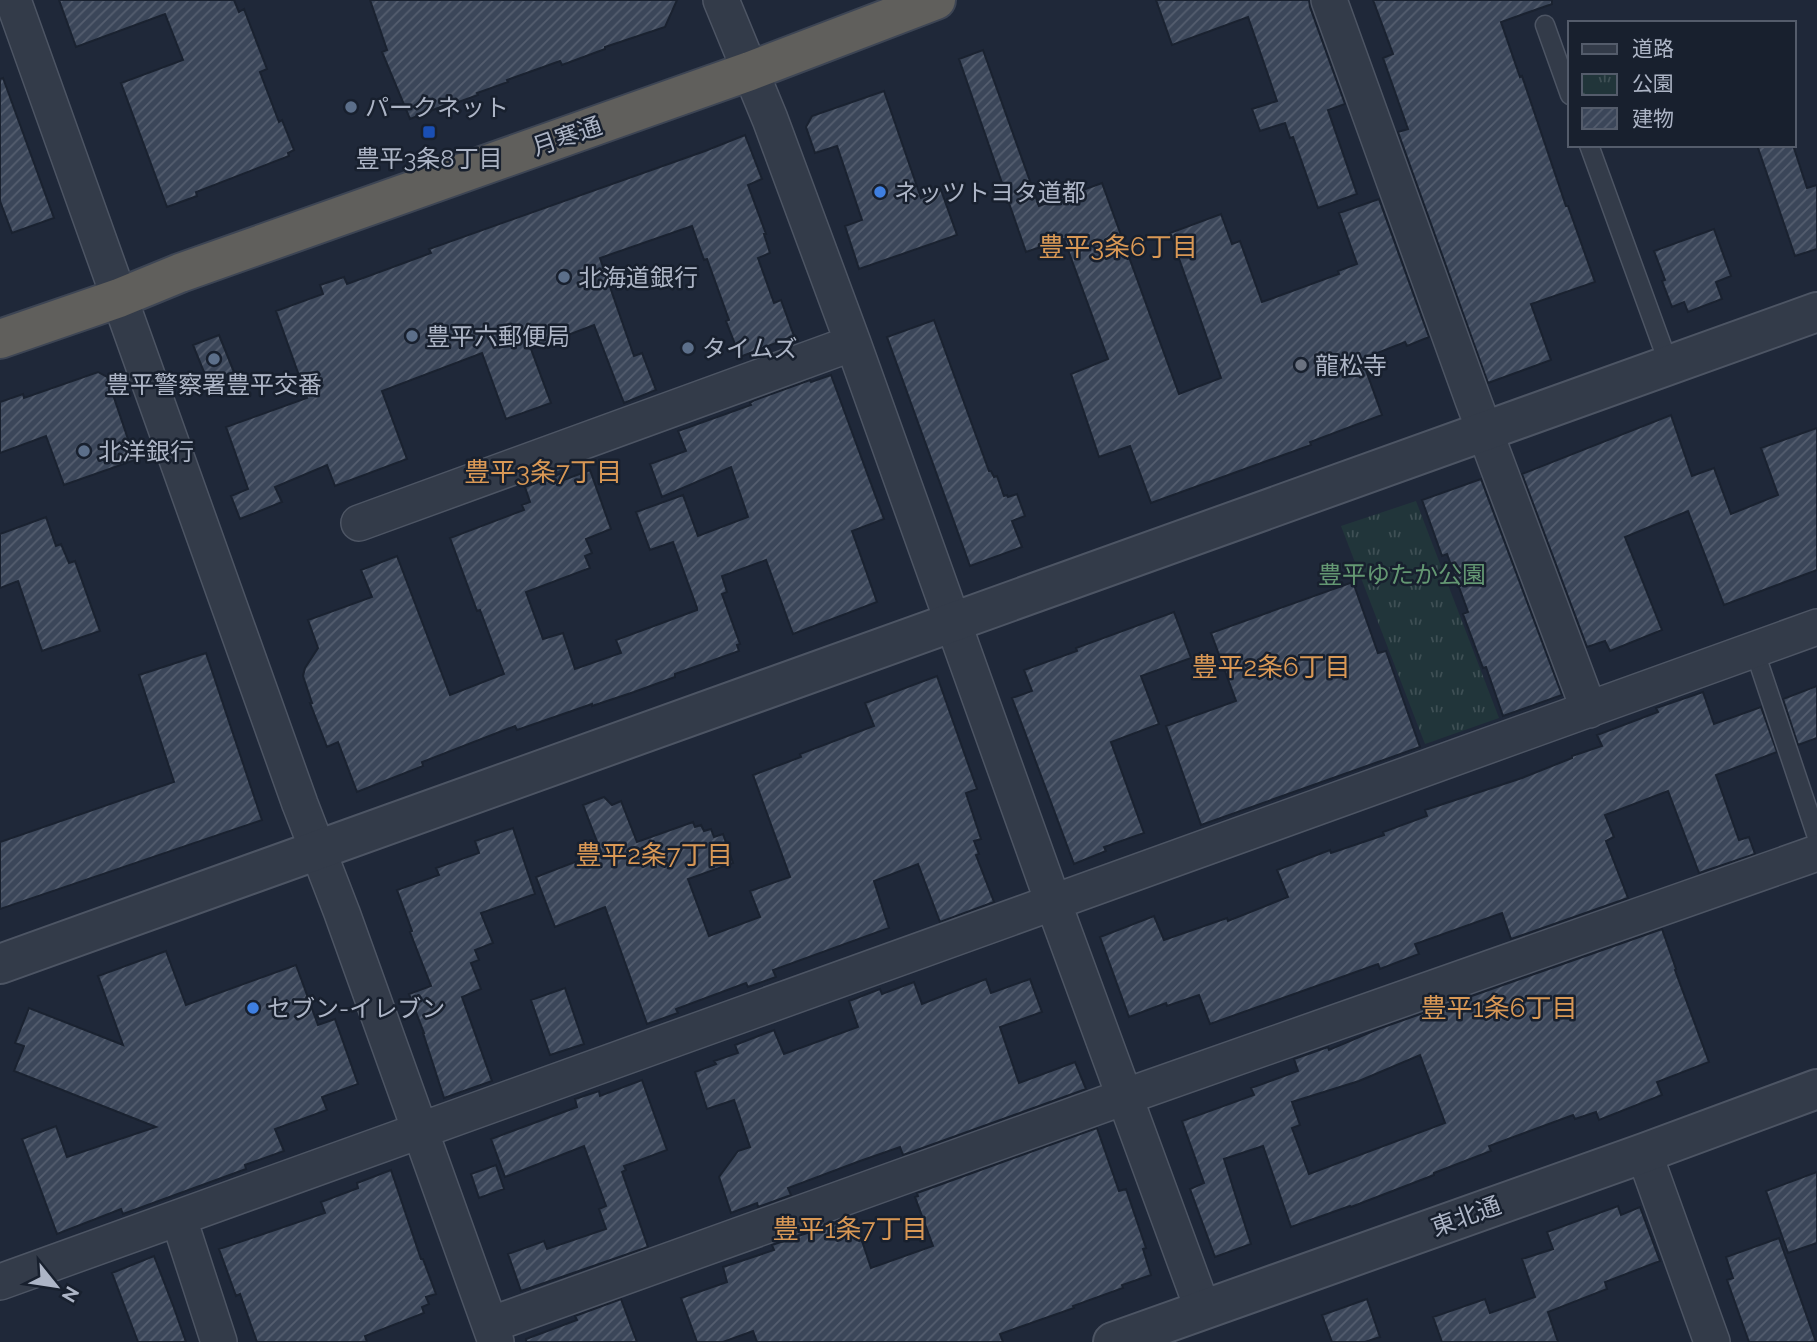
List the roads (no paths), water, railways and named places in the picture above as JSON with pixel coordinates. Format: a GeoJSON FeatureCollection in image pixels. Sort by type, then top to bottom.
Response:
{"type":"FeatureCollection","features":[{"type":"Feature","properties":{"kind":"highway","name":"月寒通"},"geometry":{"type":"LineString","coordinates":[[0,339],[750,71],[936,0]]}},
{"type":"Feature","properties":{"kind":"street"},"geometry":{"type":"LineString","coordinates":[[13,0],[493,1334],[1124,1097],[1817,853]]}},
{"type":"Feature","properties":{"kind":"street"},"geometry":{"type":"LineString","coordinates":[[721,0],[770,119],[853,344],[1203,1310]]}},
{"type":"Feature","properties":{"kind":"street"},"geometry":{"type":"LineString","coordinates":[[1329,0],[1588,710]]}},
{"type":"Feature","properties":{"kind":"street"},"geometry":{"type":"LineString","coordinates":[[0,964],[1817,312]]}},
{"type":"Feature","properties":{"kind":"street"},"geometry":{"type":"LineString","coordinates":[[359,523],[853,344]]}},
{"type":"Feature","properties":{"kind":"street"},"geometry":{"type":"LineString","coordinates":[[0,1282],[1817,627]]}},
{"type":"Feature","properties":{"kind":"street","name":"東北通"},"geometry":{"type":"LineString","coordinates":[[1114,1342],[1817,1089]]}},
{"type":"Feature","properties":{"kind":"street"},"geometry":{"type":"LineString","coordinates":[[1644,1153],[1712,1342]]}},
{"type":"Feature","properties":{"kind":"street"},"geometry":{"type":"LineString","coordinates":[[179,1219],[219,1342]]}},
{"type":"Feature","properties":{"kind":"lane"},"geometry":{"type":"LineString","coordinates":[[1545,25],[1568,89]]}},
{"type":"Feature","properties":{"kind":"lane"},"geometry":{"type":"LineString","coordinates":[[1590,147],[1669,365]]}},
{"type":"Feature","properties":{"kind":"lane"},"geometry":{"type":"LineString","coordinates":[[1754,649],[1817,837]]}},
{"type":"Feature","properties":{"kind":"place","name":"パークネット"},"geometry":{"type":"Point","coordinates":[351,107]}},
{"type":"Feature","properties":{"kind":"place","name":"豊平3条8丁目"},"geometry":{"type":"Point","coordinates":[429,132]}},
{"type":"Feature","properties":{"kind":"place","name":"ネッツトヨタ道都"},"geometry":{"type":"Point","coordinates":[880,192]}},
{"type":"Feature","properties":{"kind":"place","name":"北海道銀行"},"geometry":{"type":"Point","coordinates":[564,277]}},
{"type":"Feature","properties":{"kind":"place","name":"豊平六郵便局"},"geometry":{"type":"Point","coordinates":[412,336]}},
{"type":"Feature","properties":{"kind":"place","name":"タイムズ"},"geometry":{"type":"Point","coordinates":[688,348]}},
{"type":"Feature","properties":{"kind":"place","name":"豊平警察署豊平交番"},"geometry":{"type":"Point","coordinates":[214,359]}},
{"type":"Feature","properties":{"kind":"place","name":"龍松寺"},"geometry":{"type":"Point","coordinates":[1301,365]}},
{"type":"Feature","properties":{"kind":"place","name":"北洋銀行"},"geometry":{"type":"Point","coordinates":[84,451]}},
{"type":"Feature","properties":{"kind":"place","name":"セブン-イレブン"},"geometry":{"type":"Point","coordinates":[253,1008]}},
{"type":"Feature","properties":{"kind":"district","name":"豊平3条6丁目"},"geometry":{"type":"Point","coordinates":[1118,247]}},
{"type":"Feature","properties":{"kind":"district","name":"豊平3条7丁目"},"geometry":{"type":"Point","coordinates":[543,472]}},
{"type":"Feature","properties":{"kind":"district","name":"豊平2条6丁目"},"geometry":{"type":"Point","coordinates":[1271,667]}},
{"type":"Feature","properties":{"kind":"district","name":"豊平2条7丁目"},"geometry":{"type":"Point","coordinates":[654,855]}},
{"type":"Feature","properties":{"kind":"district","name":"豊平1条6丁目"},"geometry":{"type":"Point","coordinates":[1499,1008]}},
{"type":"Feature","properties":{"kind":"district","name":"豊平1条7丁目"},"geometry":{"type":"Point","coordinates":[850,1229]}},
{"type":"Feature","properties":{"kind":"park label","name":"豊平ゆたか公園"},"geometry":{"type":"Point","coordinates":[1402,574]}}]}
